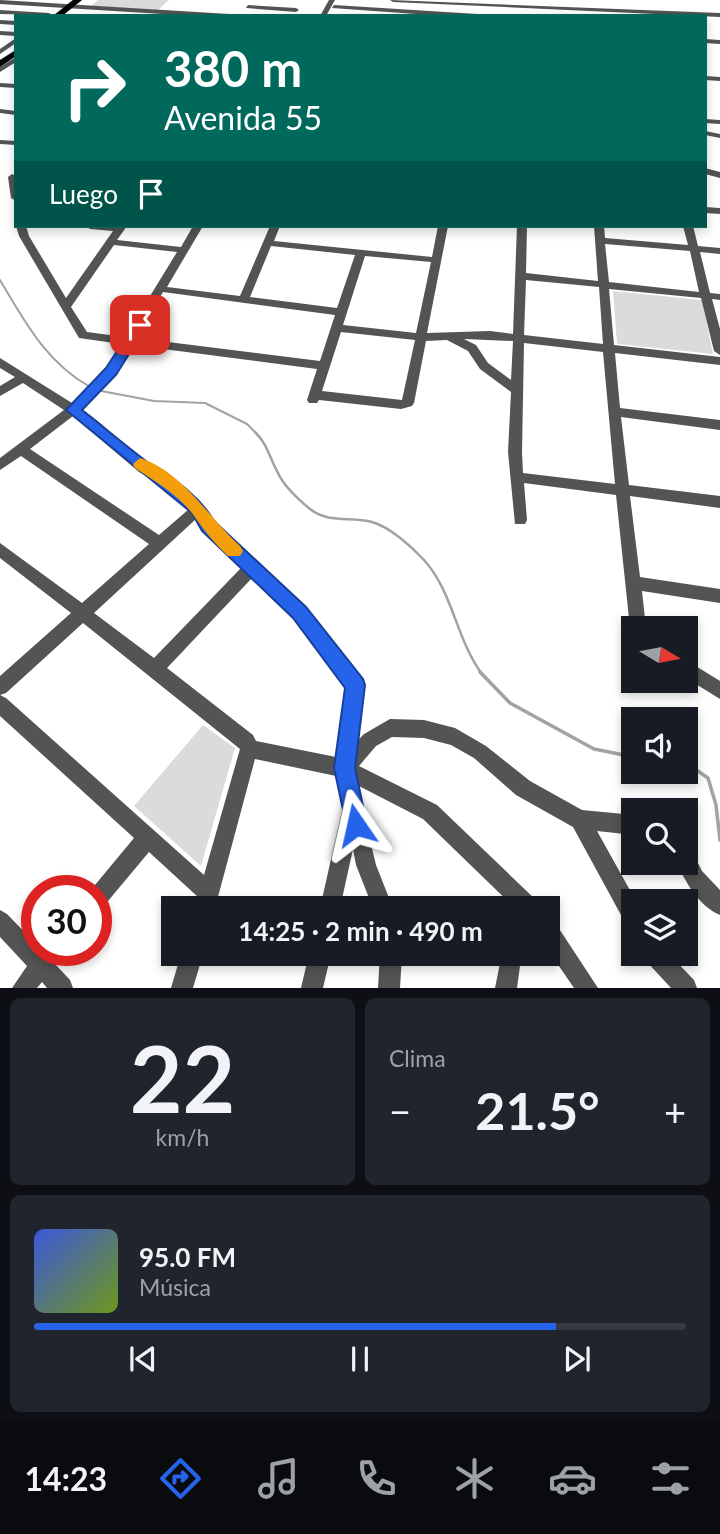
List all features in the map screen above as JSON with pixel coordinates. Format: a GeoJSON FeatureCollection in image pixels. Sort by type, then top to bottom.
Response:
{"type":"FeatureCollection","features":[{"type":"Feature","properties":{"kind":"main road"},"geometry":{"type":"LineString","coordinates":[[0,58],[10,47]]}},
{"type":"Feature","properties":{"kind":"main road"},"geometry":{"type":"LineString","coordinates":[[0,64],[10,47]]}},
{"type":"Feature","properties":{"kind":"street"},"geometry":{"type":"LineString","coordinates":[[53,14],[74,4],[92,0]]}},
{"type":"Feature","properties":{"kind":"street"},"geometry":{"type":"LineString","coordinates":[[242,14],[254,0]]}},
{"type":"Feature","properties":{"kind":"street"},"geometry":{"type":"LineString","coordinates":[[333,4],[338,0]]}},
{"type":"Feature","properties":{"kind":"street"},"geometry":{"type":"LineString","coordinates":[[393,0],[561,3],[593,12],[689,12],[720,15]]}},
{"type":"Feature","properties":{"kind":"street"},"geometry":{"type":"LineString","coordinates":[[403,11],[408,0]]}},
{"type":"Feature","properties":{"kind":"street"},"geometry":{"type":"LineString","coordinates":[[591,0],[593,12]]}},
{"type":"Feature","properties":{"kind":"street"},"geometry":{"type":"LineString","coordinates":[[617,0],[618,4],[624,4],[625,13]]}},
{"type":"Feature","properties":{"kind":"street"},"geometry":{"type":"LineString","coordinates":[[653,0],[657,14]]}},
{"type":"Feature","properties":{"kind":"street"},"geometry":{"type":"LineString","coordinates":[[248,7],[294,13],[302,1]]}},
{"type":"Feature","properties":{"kind":"street"},"geometry":{"type":"LineString","coordinates":[[0,2],[74,4],[160,14],[168,6]]}},
{"type":"Feature","properties":{"kind":"street"},"geometry":{"type":"LineString","coordinates":[[333,4],[376,13],[403,11],[426,14]]}},
{"type":"Feature","properties":{"kind":"street"},"geometry":{"type":"LineString","coordinates":[[0,12],[24,14]]}},
{"type":"Feature","properties":{"kind":"street"},"geometry":{"type":"LineString","coordinates":[[0,52],[10,47]]}},
{"type":"Feature","properties":{"kind":"street"},"geometry":{"type":"LineString","coordinates":[[0,176],[14,178]]}},
{"type":"Feature","properties":{"kind":"street"},"geometry":{"type":"LineString","coordinates":[[21,228],[23,236],[83,335],[325,366]]}},
{"type":"Feature","properties":{"kind":"street"},"geometry":{"type":"LineString","coordinates":[[65,308],[119,228]]}},
{"type":"Feature","properties":{"kind":"street"},"geometry":{"type":"LineString","coordinates":[[0,465],[73,410],[105,378],[130,343],[197,228]]}},
{"type":"Feature","properties":{"kind":"street"},"geometry":{"type":"LineString","coordinates":[[244,299],[274,228]]}},
{"type":"Feature","properties":{"kind":"street"},"geometry":{"type":"LineString","coordinates":[[361,252],[314,398],[401,405],[408,403],[443,228]]}},
{"type":"Feature","properties":{"kind":"street"},"geometry":{"type":"LineString","coordinates":[[520,520],[516,477],[522,228]]}},
{"type":"Feature","properties":{"kind":"street"},"geometry":{"type":"LineString","coordinates":[[599,228],[614,412],[637,616]]}},
{"type":"Feature","properties":{"kind":"street"},"geometry":{"type":"LineString","coordinates":[[689,228],[720,351]]}},
{"type":"Feature","properties":{"kind":"street"},"geometry":{"type":"LineString","coordinates":[[600,241],[720,251]]}},
{"type":"Feature","properties":{"kind":"street"},"geometry":{"type":"LineString","coordinates":[[110,242],[185,250]]}},
{"type":"Feature","properties":{"kind":"street"},"geometry":{"type":"LineString","coordinates":[[268,243],[436,260]]}},
{"type":"Feature","properties":{"kind":"street"},"geometry":{"type":"LineString","coordinates":[[520,276],[720,297]]}},
{"type":"Feature","properties":{"kind":"street"},"geometry":{"type":"LineString","coordinates":[[161,289],[341,312]]}},
{"type":"Feature","properties":{"kind":"street"},"geometry":{"type":"LineString","coordinates":[[337,328],[423,337],[444,335],[518,338],[720,361]]}},
{"type":"Feature","properties":{"kind":"street"},"geometry":{"type":"LineString","coordinates":[[444,335],[472,348],[484,366],[517,390]]}},
{"type":"Feature","properties":{"kind":"street"},"geometry":{"type":"LineString","coordinates":[[0,362],[73,410],[144,468],[173,486],[198,509],[208,526],[299,613],[356,685],[344,768],[366,865],[378,896]]}},
{"type":"Feature","properties":{"kind":"street"},"geometry":{"type":"LineString","coordinates":[[0,392],[24,377]]}},
{"type":"Feature","properties":{"kind":"street"},"geometry":{"type":"LineString","coordinates":[[614,412],[720,425]]}},
{"type":"Feature","properties":{"kind":"street"},"geometry":{"type":"LineString","coordinates":[[21,450],[158,542]]}},
{"type":"Feature","properties":{"kind":"street"},"geometry":{"type":"LineString","coordinates":[[516,477],[720,502]]}},
{"type":"Feature","properties":{"kind":"street"},"geometry":{"type":"LineString","coordinates":[[0,687],[158,542],[198,509]]}},
{"type":"Feature","properties":{"kind":"street"},"geometry":{"type":"LineString","coordinates":[[0,549],[247,741],[249,749],[208,896]]}},
{"type":"Feature","properties":{"kind":"street"},"geometry":{"type":"LineString","coordinates":[[154,670],[252,567]]}},
{"type":"Feature","properties":{"kind":"street"},"geometry":{"type":"LineString","coordinates":[[634,583],[720,596]]}},
{"type":"Feature","properties":{"kind":"street"},"geometry":{"type":"LineString","coordinates":[[698,676],[720,691]]}},
{"type":"Feature","properties":{"kind":"street"},"geometry":{"type":"LineString","coordinates":[[0,704],[147,838],[202,896]]}},
{"type":"Feature","properties":{"kind":"street"},"geometry":{"type":"LineString","coordinates":[[344,768],[370,740],[390,728],[424,729],[455,737],[480,752],[523,788],[580,820],[621,824]]}},
{"type":"Feature","properties":{"kind":"street"},"geometry":{"type":"LineString","coordinates":[[249,749],[344,768],[430,812],[518,896]]}},
{"type":"Feature","properties":{"kind":"street"},"geometry":{"type":"LineString","coordinates":[[333,896],[352,806]]}},
{"type":"Feature","properties":{"kind":"street"},"geometry":{"type":"LineString","coordinates":[[580,820],[621,895]]}},
{"type":"Feature","properties":{"kind":"street"},"geometry":{"type":"LineString","coordinates":[[112,881],[147,838]]}},
{"type":"Feature","properties":{"kind":"street"},"geometry":{"type":"LineString","coordinates":[[694,875],[720,905]]}},
{"type":"Feature","properties":{"kind":"street"},"geometry":{"type":"LineString","coordinates":[[0,921],[21,937]]}},
{"type":"Feature","properties":{"kind":"street"},"geometry":{"type":"LineString","coordinates":[[560,949],[587,988]]}},
{"type":"Feature","properties":{"kind":"street"},"geometry":{"type":"LineString","coordinates":[[23,988],[41,966]]}},
{"type":"Feature","properties":{"kind":"street"},"geometry":{"type":"LineString","coordinates":[[52,966],[62,988]]}},
{"type":"Feature","properties":{"kind":"street"},"geometry":{"type":"LineString","coordinates":[[183,988],[189,966]]}},
{"type":"Feature","properties":{"kind":"street"},"geometry":{"type":"LineString","coordinates":[[312,988],[317,966]]}},
{"type":"Feature","properties":{"kind":"street"},"geometry":{"type":"LineString","coordinates":[[389,988],[390,966]]}},
{"type":"Feature","properties":{"kind":"street"},"geometry":{"type":"LineString","coordinates":[[666,966],[686,988]]}},
{"type":"Feature","properties":{"kind":"shaded area"},"geometry":{"type":"Polygon","coordinates":[[[98,0],[169,0],[158,10],[91,6],[98,0]]]}},
{"type":"Feature","properties":{"kind":"shaded area"},"geometry":{"type":"Polygon","coordinates":[[[613,291],[702,300],[713,354],[617,344],[613,291]]]}},
{"type":"Feature","properties":{"kind":"shaded area"},"geometry":{"type":"Polygon","coordinates":[[[203,725],[235,748],[201,866],[134,806],[203,725]]]}},
{"type":"Feature","properties":{"kind":"waterway"},"geometry":{"type":"LineString","coordinates":[[0,280],[38,340],[61,366],[90,387]]}},
{"type":"Feature","properties":{"kind":"waterway"},"geometry":{"type":"LineString","coordinates":[[96,390],[154,401],[205,403],[247,424],[255,432]]}},
{"type":"Feature","properties":{"kind":"waterway"},"geometry":{"type":"LineString","coordinates":[[255,432],[266,446],[284,483],[310,509],[325,517],[364,520],[386,528],[424,560],[442,586],[466,646],[482,674]]}},
{"type":"Feature","properties":{"kind":"waterway"},"geometry":{"type":"LineString","coordinates":[[480,672],[510,703],[594,749],[621,754]]}},
{"type":"Feature","properties":{"kind":"waterway"},"geometry":{"type":"LineString","coordinates":[[698,771],[708,778],[716,805],[720,840]]}},
{"type":"Feature","properties":{"kind":"slow traffic"},"geometry":{"type":"LineString","coordinates":[[140,464],[173,486],[198,509],[208,526],[234,551]]}},
{"type":"Feature","properties":{"kind":"route"},"geometry":{"type":"LineString","coordinates":[[140,325],[111,372],[73,410],[113,439],[144,468],[173,486],[198,509],[208,526],[299,613],[356,685],[344,768],[356,825]]}}]}
